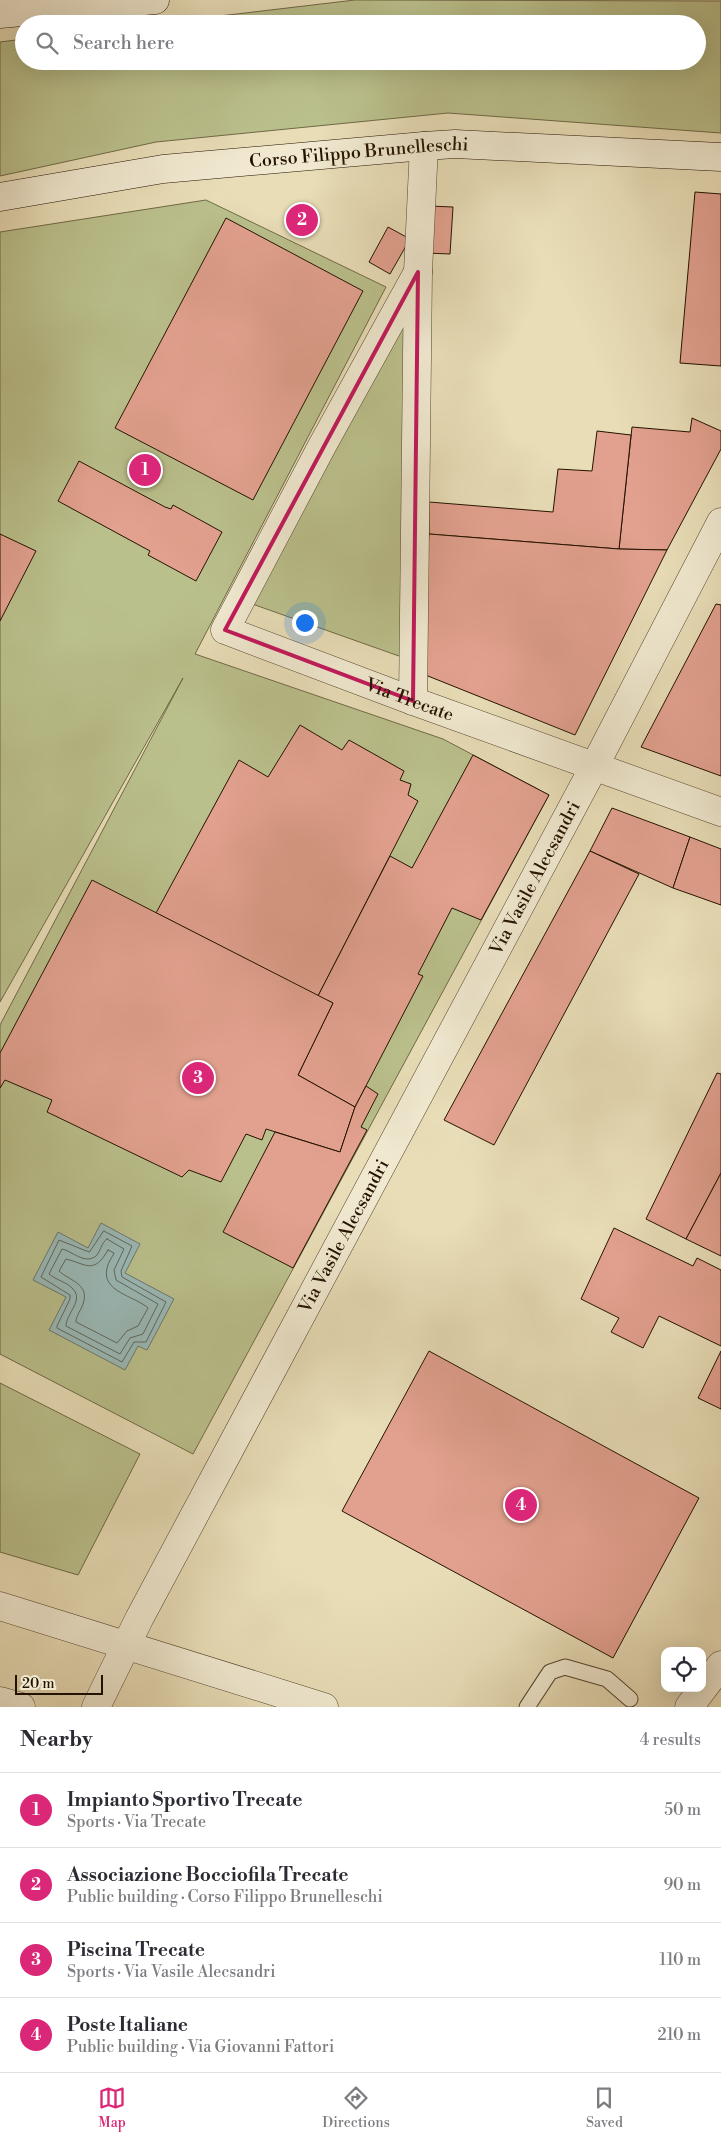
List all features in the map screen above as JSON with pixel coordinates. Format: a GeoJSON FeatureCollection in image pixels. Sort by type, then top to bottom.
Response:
{"type":"FeatureCollection","features":[{"type":"Feature","properties":{"kind":"street"},"geometry":{"type":"LineString","coordinates":[[0,14],[155,0]]}},
{"type":"Feature","properties":{"kind":"street","name":"Corso Filippo Brunelleschi"},"geometry":{"type":"LineString","coordinates":[[0,197],[163,169],[455,144],[721,156]]}},
{"type":"Feature","properties":{"kind":"street"},"geometry":{"type":"LineString","coordinates":[[413,701],[418,272],[424,146]]}},
{"type":"Feature","properties":{"kind":"street","name":"Via Trecate"},"geometry":{"type":"LineString","coordinates":[[418,272],[322,446],[225,630],[413,701],[721,812]]}},
{"type":"Feature","properties":{"kind":"street"},"geometry":{"type":"LineString","coordinates":[[595,765],[721,522]]}},
{"type":"Feature","properties":{"kind":"street","name":"Via Vasile Alecsandri"},"geometry":{"type":"LineString","coordinates":[[96,1707],[125,1645],[595,765]]}},
{"type":"Feature","properties":{"kind":"street"},"geometry":{"type":"LineString","coordinates":[[0,1606],[324,1707]]}},
{"type":"Feature","properties":{"kind":"street"},"geometry":{"type":"LineString","coordinates":[[689,1707],[721,1665]]}},
{"type":"Feature","properties":{"kind":"street"},"geometry":{"type":"LineString","coordinates":[[0,1701],[21,1707]]}},
{"type":"Feature","properties":{"kind":"lane"},"geometry":{"type":"LineString","coordinates":[[527,1707],[550,1672],[565,1667],[607,1679],[630,1699]]}},
{"type":"Feature","properties":{"kind":"highlighted area"},"geometry":{"type":"Polygon","coordinates":[[[418,272],[413,701],[225,630],[418,272]]]}},
{"type":"Feature","properties":{"kind":"green space"},"geometry":{"type":"Polygon","coordinates":[[[355,0],[721,1],[721,133],[448,113],[156,142],[0,176],[0,42],[15,40],[15,70],[706,70],[706,15],[228,15],[355,0]]]}},
{"type":"Feature","properties":{"kind":"green space"},"geometry":{"type":"Polygon","coordinates":[[[206,200],[386,287],[195,654],[443,739],[549,795],[193,1454],[0,1354],[0,1025],[183,678],[0,1002],[0,232],[206,200]]]}},
{"type":"Feature","properties":{"kind":"green space"},"geometry":{"type":"Polygon","coordinates":[[[412,271],[413,661],[241,600],[412,271]]]}},
{"type":"Feature","properties":{"kind":"green space"},"geometry":{"type":"Polygon","coordinates":[[[0,1383],[140,1454],[78,1575],[0,1552],[0,1383]]]}},
{"type":"Feature","properties":{"kind":"water"},"geometry":{"type":"Polygon","coordinates":[[[101,1223],[140,1244],[125,1273],[174,1299],[147,1350],[138,1346],[125,1370],[49,1330],[66,1297],[33,1280],[58,1232],[88,1248],[101,1223]]]}},
{"type":"Feature","properties":{"kind":"building"},"geometry":{"type":"Polygon","coordinates":[[[695,192],[721,194],[721,366],[680,363],[695,192]]]}},
{"type":"Feature","properties":{"kind":"building"},"geometry":{"type":"Polygon","coordinates":[[[429,206],[453,207],[450,254],[426,253],[429,206]]]}},
{"type":"Feature","properties":{"kind":"building"},"geometry":{"type":"Polygon","coordinates":[[[226,218],[363,291],[253,500],[115,428],[226,218]]]}},
{"type":"Feature","properties":{"kind":"building"},"geometry":{"type":"Polygon","coordinates":[[[388,227],[410,239],[390,274],[369,262],[388,227]]]}},
{"type":"Feature","properties":{"kind":"building"},"geometry":{"type":"Polygon","coordinates":[[[692,418],[721,431],[721,449],[667,550],[619,549],[632,427],[690,432],[692,418]]]}},
{"type":"Feature","properties":{"kind":"building"},"geometry":{"type":"Polygon","coordinates":[[[597,431],[631,435],[619,549],[429,534],[429,502],[553,512],[558,469],[592,471],[597,431]]]}},
{"type":"Feature","properties":{"kind":"building"},"geometry":{"type":"Polygon","coordinates":[[[79,461],[165,507],[171,509],[173,505],[222,532],[196,581],[148,555],[150,551],[58,501],[79,461]]]}},
{"type":"Feature","properties":{"kind":"building"},"geometry":{"type":"Polygon","coordinates":[[[0,534],[36,551],[0,621],[0,534]]]}},
{"type":"Feature","properties":{"kind":"building"},"geometry":{"type":"Polygon","coordinates":[[[429,534],[619,549],[667,550],[575,735],[418,672],[429,534]]]}},
{"type":"Feature","properties":{"kind":"building"},"geometry":{"type":"Polygon","coordinates":[[[716,604],[721,605],[721,776],[641,747],[716,604]]]}},
{"type":"Feature","properties":{"kind":"building"},"geometry":{"type":"Polygon","coordinates":[[[300,725],[342,750],[349,740],[404,771],[400,780],[411,784],[408,795],[418,801],[318,996],[156,913],[239,760],[268,777],[300,725]]]}},
{"type":"Feature","properties":{"kind":"building"},"geometry":{"type":"Polygon","coordinates":[[[473,755],[549,795],[481,920],[452,908],[418,974],[423,976],[355,1107],[298,1075],[333,1003],[318,996],[390,856],[412,868],[473,755]]]}},
{"type":"Feature","properties":{"kind":"building"},"geometry":{"type":"Polygon","coordinates":[[[612,808],[690,837],[673,888],[590,851],[612,808]]]}},
{"type":"Feature","properties":{"kind":"building"},"geometry":{"type":"Polygon","coordinates":[[[690,837],[721,849],[721,905],[673,888],[690,837]]]}},
{"type":"Feature","properties":{"kind":"building"},"geometry":{"type":"Polygon","coordinates":[[[590,851],[639,874],[494,1145],[444,1120],[590,851]]]}},
{"type":"Feature","properties":{"kind":"building"},"geometry":{"type":"Polygon","coordinates":[[[92,880],[333,1003],[298,1075],[355,1107],[340,1152],[266,1129],[262,1140],[246,1134],[221,1182],[189,1170],[182,1177],[47,1112],[52,1100],[5,1080],[0,1088],[0,1053],[92,880]]]}},
{"type":"Feature","properties":{"kind":"building"},"geometry":{"type":"Polygon","coordinates":[[[717,1073],[721,1074],[721,1173],[686,1239],[646,1219],[717,1073]]]}},
{"type":"Feature","properties":{"kind":"building"},"geometry":{"type":"Polygon","coordinates":[[[366,1086],[378,1094],[361,1127],[367,1130],[293,1268],[223,1232],[275,1132],[340,1152],[355,1107],[366,1086]]]}},
{"type":"Feature","properties":{"kind":"building"},"geometry":{"type":"Polygon","coordinates":[[[721,1173],[721,1256],[686,1239],[721,1173]]]}},
{"type":"Feature","properties":{"kind":"building"},"geometry":{"type":"Polygon","coordinates":[[[614,1228],[693,1266],[697,1258],[721,1270],[721,1346],[659,1316],[643,1348],[611,1332],[619,1318],[581,1299],[614,1228]]]}},
{"type":"Feature","properties":{"kind":"building"},"geometry":{"type":"Polygon","coordinates":[[[429,1351],[699,1498],[613,1658],[342,1511],[429,1351]]]}},
{"type":"Feature","properties":{"kind":"building"},"geometry":{"type":"Polygon","coordinates":[[[721,1351],[721,1409],[698,1398],[721,1351]]]}},
{"type":"Feature","properties":{"kind":"place","name":"Associazione Bocciofila Trecate"},"geometry":{"type":"Point","coordinates":[302,220]}},
{"type":"Feature","properties":{"kind":"place","name":"Impianto Sportivo Trecate"},"geometry":{"type":"Point","coordinates":[145,470]}},
{"type":"Feature","properties":{"kind":"place","name":"Piscina Trecate"},"geometry":{"type":"Point","coordinates":[198,1078]}},
{"type":"Feature","properties":{"kind":"place","name":"Poste Italiane"},"geometry":{"type":"Point","coordinates":[521,1505]}}]}
